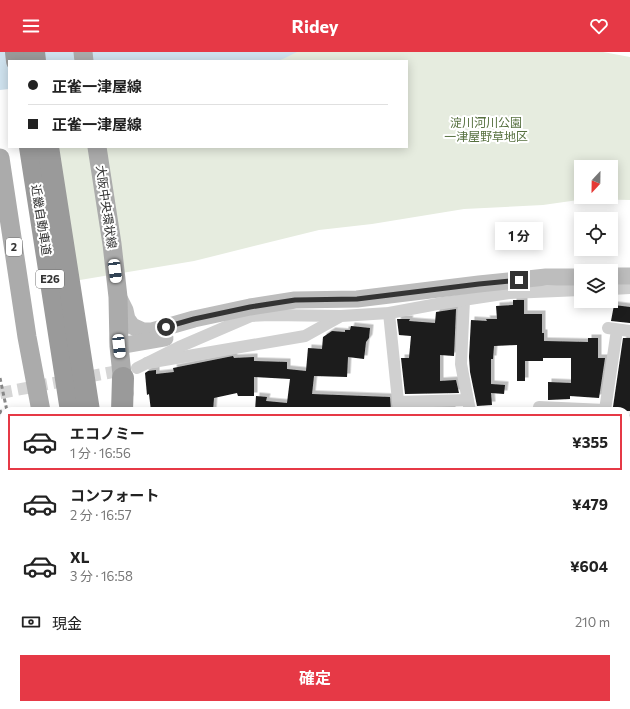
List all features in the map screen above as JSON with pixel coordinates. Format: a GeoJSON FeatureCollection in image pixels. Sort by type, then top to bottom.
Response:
{"type":"FeatureCollection","features":[{"type":"Feature","properties":{"kind":"highway","name":"近畿自動車道"},"geometry":{"type":"LineString","coordinates":[[30,148],[70,407]]}},
{"type":"Feature","properties":{"kind":"highway","name":"近畿自動車道"},"geometry":{"type":"LineString","coordinates":[[48,148],[88,407]]}},
{"type":"Feature","properties":{"kind":"highway"},"geometry":{"type":"LineString","coordinates":[[125,407],[135,370]]}},
{"type":"Feature","properties":{"kind":"main road","name":"大阪中央環状線"},"geometry":{"type":"LineString","coordinates":[[97,148],[112,244],[123,334],[135,370]]}},
{"type":"Feature","properties":{"kind":"main road","name":"2"},"geometry":{"type":"LineString","coordinates":[[0,158],[27,336],[40,407]]}},
{"type":"Feature","properties":{"kind":"main road"},"geometry":{"type":"LineString","coordinates":[[618,276],[630,276]]}},
{"type":"Feature","properties":{"kind":"main road"},"geometry":{"type":"LineString","coordinates":[[123,334],[152,331],[194,319],[250,307],[295,300],[357,299],[546,277],[574,277]]}},
{"type":"Feature","properties":{"kind":"main road"},"geometry":{"type":"LineString","coordinates":[[123,334],[157,340],[173,336],[212,316]]}},
{"type":"Feature","properties":{"kind":"street"},"geometry":{"type":"LineString","coordinates":[[618,289],[630,288]]}},
{"type":"Feature","properties":{"kind":"street"},"geometry":{"type":"LineString","coordinates":[[135,370],[185,344],[251,316],[341,316],[389,313],[510,293],[574,290]]}},
{"type":"Feature","properties":{"kind":"street"},"geometry":{"type":"LineString","coordinates":[[389,313],[399,406],[468,406],[461,364],[464,300]]}},
{"type":"Feature","properties":{"kind":"street"},"geometry":{"type":"LineString","coordinates":[[135,370],[305,336],[341,316]]}},
{"type":"Feature","properties":{"kind":"street"},"geometry":{"type":"LineString","coordinates":[[606,407],[612,329],[630,331]]}},
{"type":"Feature","properties":{"kind":"green space","name":"淀川河川公園 一津屋野草地区"},"geometry":{"type":"Polygon","coordinates":[[[293,52],[603,52],[630,57],[630,200],[618,200],[618,160],[574,160],[574,201],[543,205],[464,209],[372,224],[319,230],[194,261],[62,283],[38,148],[408,148],[408,60],[269,60],[293,52]]]}},
{"type":"Feature","properties":{"kind":"water"},"geometry":{"type":"Polygon","coordinates":[[[0,52],[297,52],[280,60],[8,60],[8,89],[0,90],[0,52]]]}},
{"type":"Feature","properties":{"kind":"building"},"geometry":{"type":"Polygon","coordinates":[[[513,300],[524,300],[524,314],[542,314],[542,333],[544,333],[544,341],[588,342],[588,338],[598,338],[598,358],[605,358],[599,398],[570,396],[570,399],[548,400],[548,382],[571,383],[571,358],[543,358],[543,361],[525,361],[525,381],[517,381],[517,345],[494,346],[493,359],[491,359],[491,384],[505,385],[504,394],[491,393],[492,405],[477,406],[470,372],[469,357],[471,320],[487,321],[486,319],[497,319],[496,306],[513,305],[513,300]]]}},
{"type":"Feature","properties":{"kind":"building"},"geometry":{"type":"Polygon","coordinates":[[[618,306],[630,307],[630,323],[611,321],[613,308],[618,308],[618,306]]]}},
{"type":"Feature","properties":{"kind":"building"},"geometry":{"type":"Polygon","coordinates":[[[456,309],[454,356],[440,355],[440,381],[456,380],[459,393],[405,394],[401,358],[409,358],[411,336],[399,335],[397,319],[410,319],[409,321],[435,323],[436,312],[456,309]]]}},
{"type":"Feature","properties":{"kind":"building"},"geometry":{"type":"Polygon","coordinates":[[[351,326],[370,328],[369,338],[366,342],[364,359],[348,357],[347,377],[314,376],[312,394],[390,397],[391,407],[255,407],[256,396],[267,397],[266,401],[287,403],[290,379],[254,377],[254,396],[238,396],[237,393],[214,398],[213,407],[151,407],[149,394],[147,395],[145,373],[148,371],[156,370],[156,374],[174,372],[173,368],[233,356],[234,358],[254,357],[254,361],[287,362],[287,369],[306,371],[308,348],[322,349],[323,337],[332,331],[345,332],[345,330],[350,330],[351,326]]]}},
{"type":"Feature","properties":{"kind":"building"},"geometry":{"type":"Polygon","coordinates":[[[623,338],[630,338],[630,407],[613,407],[623,338]]]}},
{"type":"Feature","properties":{"kind":"tunnel"},"geometry":{"type":"LineString","coordinates":[[0,393],[129,369]]}},
{"type":"Feature","properties":{"kind":"railway"},"geometry":{"type":"LineString","coordinates":[[0,378],[6,407]]}},
{"type":"Feature","properties":{"kind":"route"},"geometry":{"type":"LineString","coordinates":[[166,327],[194,319],[250,307],[295,300],[357,299],[519,280]]}}]}
